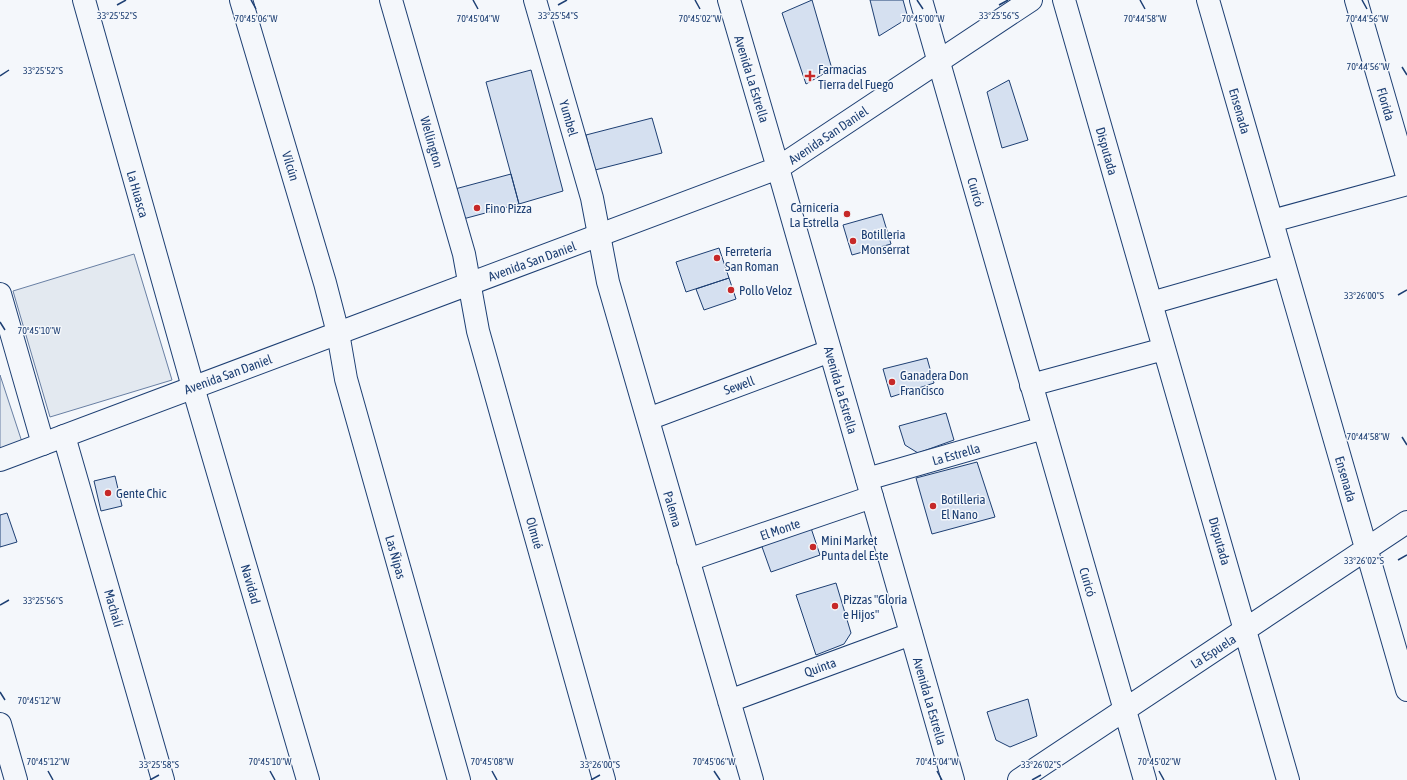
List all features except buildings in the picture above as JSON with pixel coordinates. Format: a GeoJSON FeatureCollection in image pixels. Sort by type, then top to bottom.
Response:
{"type":"FeatureCollection","features":[{"type":"Feature","properties":{"kind":"street","name":"La Huasca"},"geometry":{"type":"LineString","coordinates":[[84,0],[193,387]]}},
{"type":"Feature","properties":{"kind":"street","name":"Vilcún"},"geometry":{"type":"LineString","coordinates":[[241,0],[325,283],[338,333]]}},
{"type":"Feature","properties":{"kind":"street","name":"Wellington"},"geometry":{"type":"LineString","coordinates":[[391,0],[464,254],[470,284]]}},
{"type":"Feature","properties":{"kind":"street","name":"Yumbel"},"geometry":{"type":"LineString","coordinates":[[535,0],[591,194],[599,236]]}},
{"type":"Feature","properties":{"kind":"street","name":"Avenida La Estrella"},"geometry":{"type":"LineString","coordinates":[[729,0],[953,780]]}},
{"type":"Feature","properties":{"kind":"street","name":"Curicó"},"geometry":{"type":"LineString","coordinates":[[921,0],[1145,780]]}},
{"type":"Feature","properties":{"kind":"street","name":"Avenida San Daniel"},"geometry":{"type":"LineString","coordinates":[[0,460],[778,168],[1031,0]]}},
{"type":"Feature","properties":{"kind":"street","name":"Disputada"},"geometry":{"type":"LineString","coordinates":[[1064,0],[1288,780]]}},
{"type":"Feature","properties":{"kind":"street","name":"Ensenada"},"geometry":{"type":"LineString","coordinates":[[1208,0],[1407,690]]}},
{"type":"Feature","properties":{"kind":"street","name":"Florida"},"geometry":{"type":"LineString","coordinates":[[1356,0],[1402,137],[1407,176]]}},
{"type":"Feature","properties":{"kind":"street"},"geometry":{"type":"LineString","coordinates":[[1272,221],[1407,184]]}},
{"type":"Feature","properties":{"kind":"street","name":"Palema"},"geometry":{"type":"LineString","coordinates":[[599,236],[608,282],[752,780]]}},
{"type":"Feature","properties":{"kind":"street"},"geometry":{"type":"LineString","coordinates":[[1151,303],[1284,265]]}},
{"type":"Feature","properties":{"kind":"street","name":"Olmué"},"geometry":{"type":"LineString","coordinates":[[470,284],[478,331],[604,780]]}},
{"type":"Feature","properties":{"kind":"street"},"geometry":{"type":"LineString","coordinates":[[0,294],[43,444]]}},
{"type":"Feature","properties":{"kind":"street","name":"Las Ñipas"},"geometry":{"type":"LineString","coordinates":[[338,333],[346,379],[459,780]]}},
{"type":"Feature","properties":{"kind":"street"},"geometry":{"type":"LineString","coordinates":[[1031,385],[1164,348]]}},
{"type":"Feature","properties":{"kind":"street","name":"Sewell"},"geometry":{"type":"LineString","coordinates":[[648,419],[830,351]]}},
{"type":"Feature","properties":{"kind":"street","name":"Navidad"},"geometry":{"type":"LineString","coordinates":[[193,387],[308,780]]}},
{"type":"Feature","properties":{"kind":"street","name":"La Estrella"},"geometry":{"type":"LineString","coordinates":[[870,488],[1044,428]]}},
{"type":"Feature","properties":{"kind":"street","name":"Machalí"},"geometry":{"type":"LineString","coordinates":[[64,436],[163,780]]}},
{"type":"Feature","properties":{"kind":"street","name":"El Monte"},"geometry":{"type":"LineString","coordinates":[[688,560],[870,488]]}},
{"type":"Feature","properties":{"kind":"street","name":"La Espuela"},"geometry":{"type":"LineString","coordinates":[[1019,780],[1407,522]]}},
{"type":"Feature","properties":{"kind":"street","name":"Quinta"},"geometry":{"type":"LineString","coordinates":[[729,701],[911,634]]}},
{"type":"Feature","properties":{"kind":"street"},"geometry":{"type":"LineString","coordinates":[[0,724],[16,780]]}},
{"type":"Feature","properties":{"kind":"shaded area"},"geometry":{"type":"Polygon","coordinates":[[[134,254],[172,380],[50,417],[13,291],[134,254]]]}},
{"type":"Feature","properties":{"kind":"shaded area"},"geometry":{"type":"Polygon","coordinates":[[[0,375],[22,442],[0,449],[0,375]]]}},
{"type":"Feature","properties":{"kind":"place","name":"Farmacias Tierra del Fuego"},"geometry":{"type":"Point","coordinates":[810,76]}},
{"type":"Feature","properties":{"kind":"place","name":"Fino Pizza"},"geometry":{"type":"Point","coordinates":[477,208]}},
{"type":"Feature","properties":{"kind":"place","name":"Carnicería La Estrella"},"geometry":{"type":"Point","coordinates":[847,214]}},
{"type":"Feature","properties":{"kind":"place","name":"Botilleria Monserrat"},"geometry":{"type":"Point","coordinates":[853,241]}},
{"type":"Feature","properties":{"kind":"place","name":"Ferretería San Roman"},"geometry":{"type":"Point","coordinates":[717,258]}},
{"type":"Feature","properties":{"kind":"place","name":"Pollo Veloz"},"geometry":{"type":"Point","coordinates":[731,290]}},
{"type":"Feature","properties":{"kind":"place","name":"Ganadera Don Francisco"},"geometry":{"type":"Point","coordinates":[892,382]}},
{"type":"Feature","properties":{"kind":"place","name":"Gente Chic"},"geometry":{"type":"Point","coordinates":[108,493]}},
{"type":"Feature","properties":{"kind":"place","name":"Botilleria El Nano"},"geometry":{"type":"Point","coordinates":[933,506]}},
{"type":"Feature","properties":{"kind":"place","name":"Mini Market Punta del Este"},"geometry":{"type":"Point","coordinates":[813,547]}},
{"type":"Feature","properties":{"kind":"place","name":"Pizzas \"Gloria e Hijos\""},"geometry":{"type":"Point","coordinates":[835,606]}}]}
